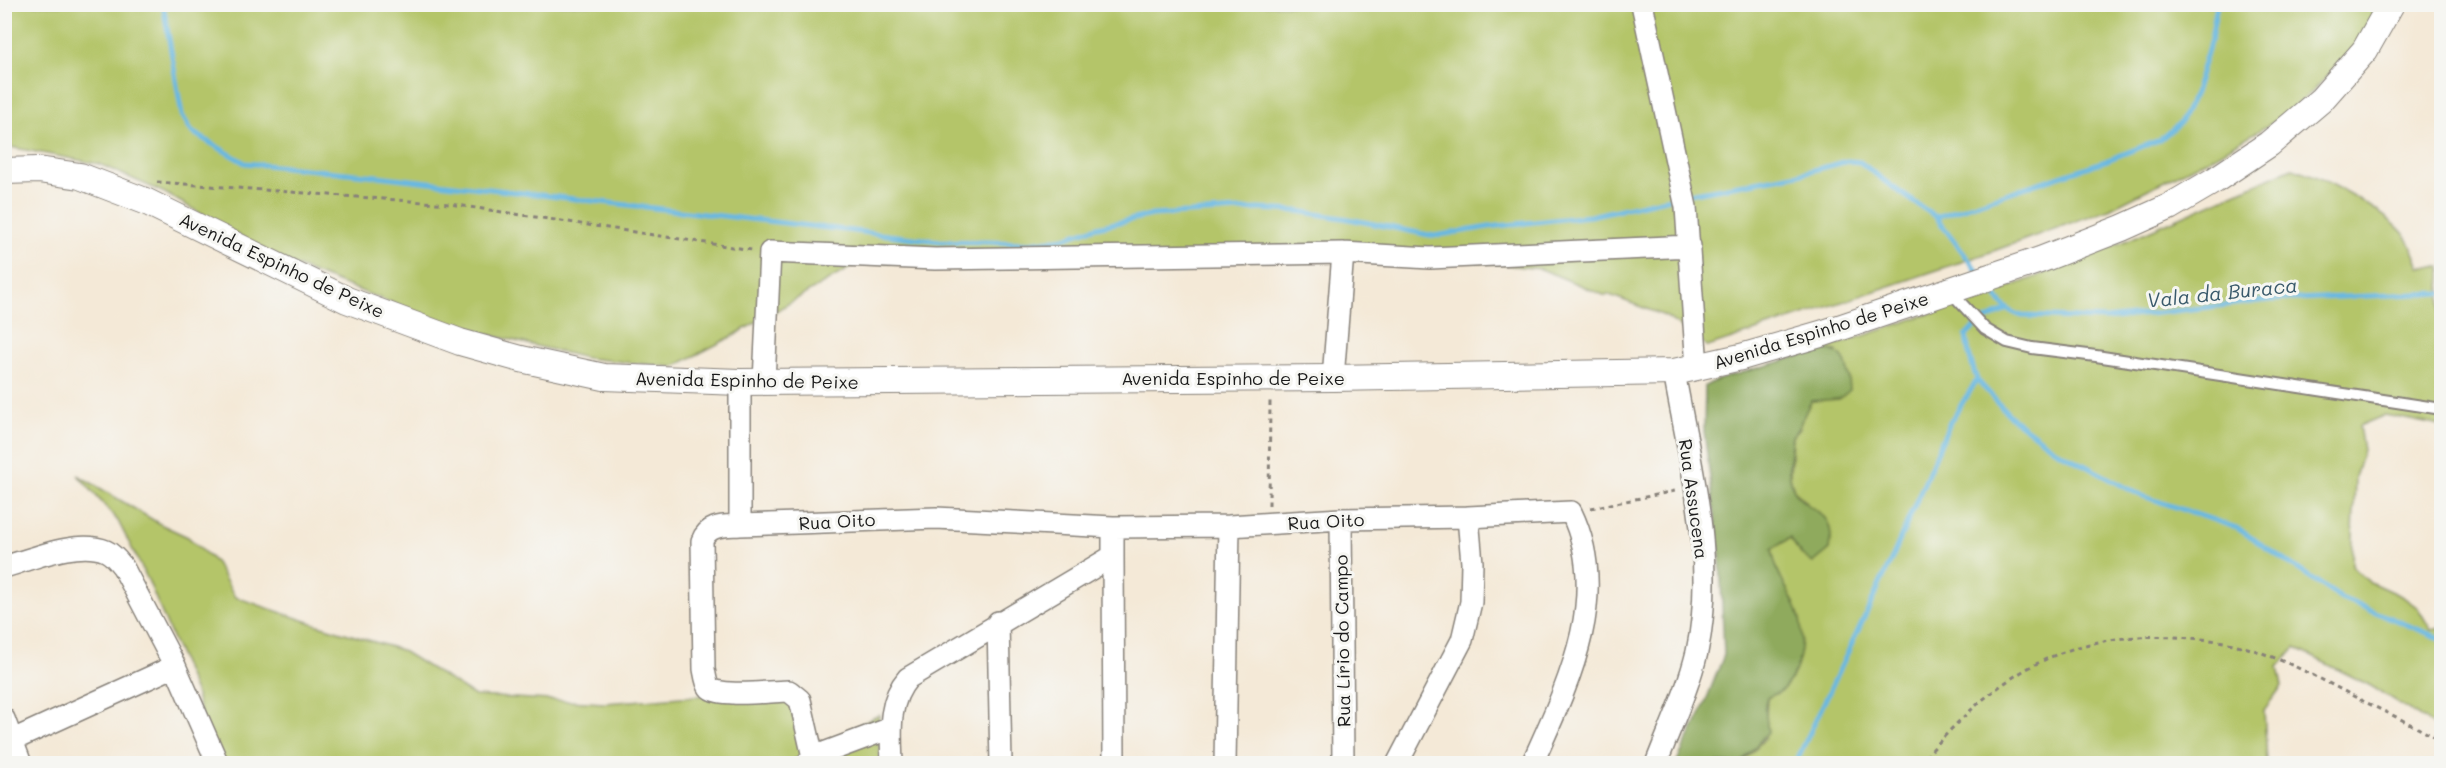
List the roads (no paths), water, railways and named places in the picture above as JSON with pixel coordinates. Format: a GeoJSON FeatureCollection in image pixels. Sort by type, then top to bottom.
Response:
{"type":"FeatureCollection","features":[{"type":"Feature","properties":{"kind":"street","name":"Rua Assucena"},"geometry":{"type":"LineString","coordinates":[[1642,4],[1652,60],[1686,207],[1689,246],[1685,370],[1704,558],[1702,611],[1696,653],[1656,764]]}},
{"type":"Feature","properties":{"kind":"street","name":"Avenida Espinho de Peixe"},"geometry":{"type":"LineString","coordinates":[[4,171],[38,170],[80,176],[145,201],[347,300],[460,342],[521,359],[604,377],[752,382],[1333,378],[1685,370],[1824,333],[2040,261],[2169,207],[2269,144],[2321,100],[2366,50],[2391,4]]}},
{"type":"Feature","properties":{"kind":"street"},"geometry":{"type":"LineString","coordinates":[[740,525],[752,382],[770,252],[935,259],[1343,253],[1430,258],[1689,246]]}},
{"type":"Feature","properties":{"kind":"street"},"geometry":{"type":"LineString","coordinates":[[1333,378],[1343,253]]}},
{"type":"Feature","properties":{"kind":"street","name":"Rua Oito"},"geometry":{"type":"LineString","coordinates":[[810,760],[800,700],[794,693],[789,691],[723,693],[708,687],[704,669],[702,541],[708,531],[716,527],[936,518],[1113,527],[1229,526],[1341,519],[1468,517],[1571,512],[1585,550],[1588,598],[1586,621],[1573,665],[1532,764]]}},
{"type":"Feature","properties":{"kind":"street"},"geometry":{"type":"LineString","coordinates":[[1397,764],[1462,640],[1471,602],[1472,563],[1468,517]]}},
{"type":"Feature","properties":{"kind":"street","name":"Rua Lírio do Campo"},"geometry":{"type":"LineString","coordinates":[[1341,519],[1343,764]]}},
{"type":"Feature","properties":{"kind":"street"},"geometry":{"type":"LineString","coordinates":[[1225,764],[1229,526]]}},
{"type":"Feature","properties":{"kind":"street"},"geometry":{"type":"LineString","coordinates":[[1113,527],[1114,764]]}},
{"type":"Feature","properties":{"kind":"street"},"geometry":{"type":"LineString","coordinates":[[4,567],[73,548],[107,551],[123,567],[175,666],[218,764]]}},
{"type":"Feature","properties":{"kind":"street"},"geometry":{"type":"LineString","coordinates":[[892,764],[893,704],[899,688],[908,678],[998,622],[1113,556]]}},
{"type":"Feature","properties":{"kind":"street"},"geometry":{"type":"LineString","coordinates":[[998,622],[1000,764]]}},
{"type":"Feature","properties":{"kind":"street"},"geometry":{"type":"LineString","coordinates":[[9,742],[175,666]]}},
{"type":"Feature","properties":{"kind":"street"},"geometry":{"type":"LineString","coordinates":[[4,719],[9,742],[21,764]]}},
{"type":"Feature","properties":{"kind":"street"},"geometry":{"type":"LineString","coordinates":[[810,760],[891,728]]}},
{"type":"Feature","properties":{"kind":"lane"},"geometry":{"type":"LineString","coordinates":[[1949,290],[1985,329],[2007,342],[2032,348],[2120,359],[2442,409]]}},
{"type":"Feature","properties":{"kind":"waterway"},"geometry":{"type":"LineString","coordinates":[[163,4],[182,115],[192,132],[245,163],[377,176],[940,241],[1030,243],[1064,238],[1097,227],[1152,215],[1258,209],[1297,211],[1434,236],[1489,227],[1590,216],[1679,196]]}},
{"type":"Feature","properties":{"kind":"waterway"},"geometry":{"type":"LineString","coordinates":[[1936,217],[2105,161],[2159,140],[2180,123],[2195,93],[2211,39],[2217,4]]}},
{"type":"Feature","properties":{"kind":"waterway"},"geometry":{"type":"LineString","coordinates":[[1689,194],[1799,174],[1848,161],[1860,162],[1936,217],[1978,272]]}},
{"type":"Feature","properties":{"kind":"waterway","name":"Vala da Buraca"},"geometry":{"type":"LineString","coordinates":[[1987,284],[2006,307],[2022,316],[2106,319],[2270,300],[2442,293]]}},
{"type":"Feature","properties":{"kind":"waterway"},"geometry":{"type":"LineString","coordinates":[[2008,309],[1976,325],[1966,336],[1977,380],[2012,418],[2054,449],[2140,495],[2237,528],[2341,598],[2442,639]]}},
{"type":"Feature","properties":{"kind":"waterway"},"geometry":{"type":"LineString","coordinates":[[1795,764],[1890,563],[1950,422],[1977,380]]}}]}
